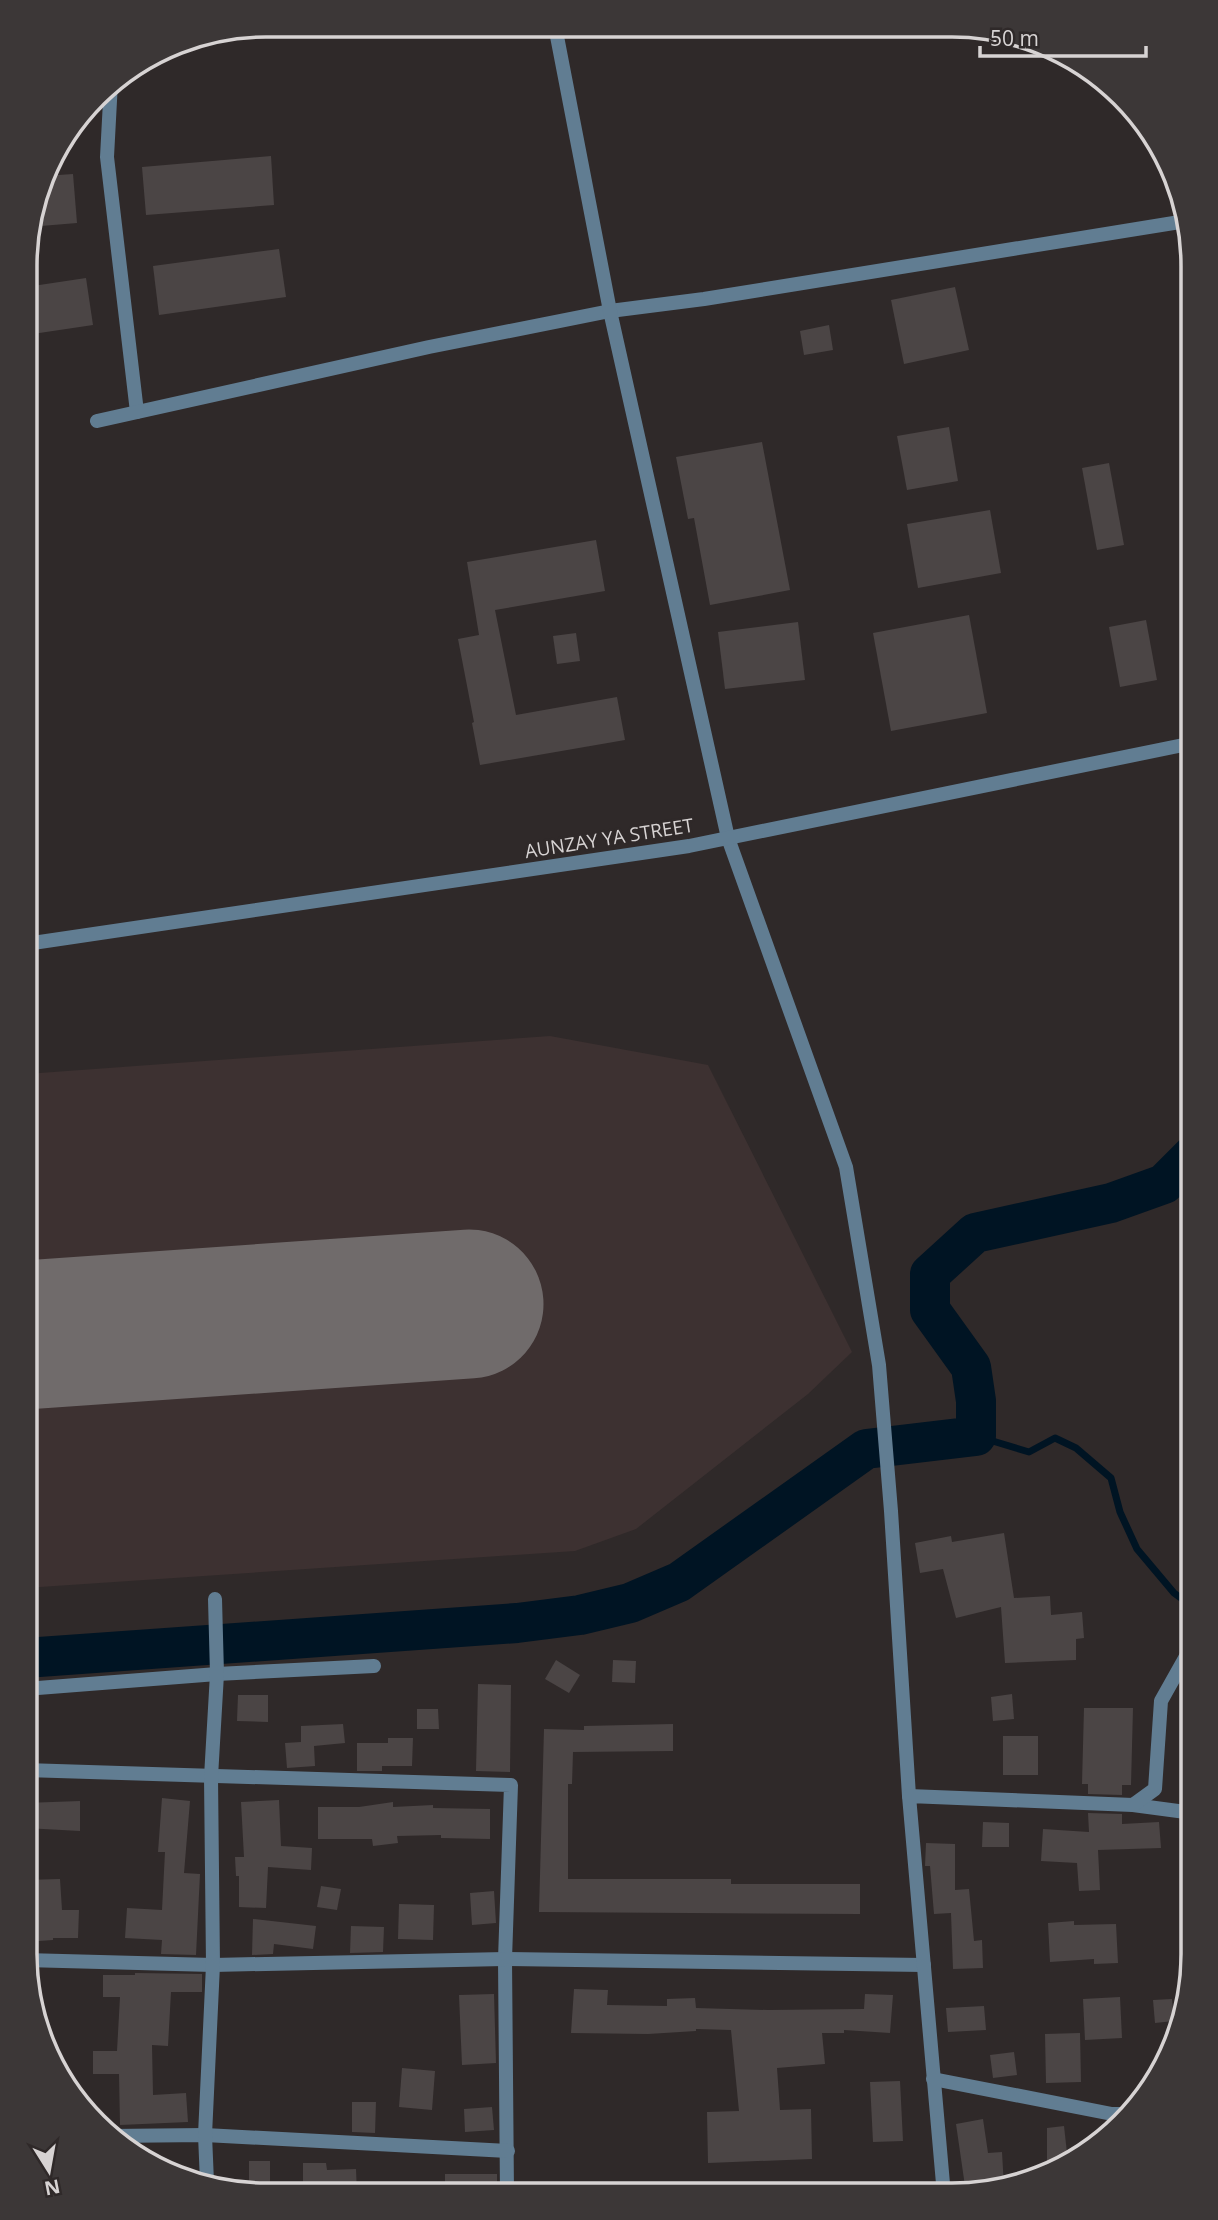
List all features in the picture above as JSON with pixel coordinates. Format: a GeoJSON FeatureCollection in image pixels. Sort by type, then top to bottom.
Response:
{"type":"FeatureCollection","features":[{"type":"Feature","properties":{"kind":"street"},"geometry":{"type":"LineString","coordinates":[[557,37],[610,311],[728,838],[846,1167],[879,1365],[909,1796],[943,2183]]}},
{"type":"Feature","properties":{"kind":"street"},"geometry":{"type":"LineString","coordinates":[[110,99],[107,157],[136,412]]}},
{"type":"Feature","properties":{"kind":"street"},"geometry":{"type":"LineString","coordinates":[[97,421],[429,347],[610,311],[718,297],[1177,222]]}},
{"type":"Feature","properties":{"kind":"street","name":"AUNZAY YA STREET"},"geometry":{"type":"LineString","coordinates":[[37,942],[676,848],[1181,745]]}},
{"type":"Feature","properties":{"kind":"street"},"geometry":{"type":"LineString","coordinates":[[207,2175],[205,2135],[213,1965],[211,1777],[217,1674],[215,1599]]}},
{"type":"Feature","properties":{"kind":"street"},"geometry":{"type":"LineString","coordinates":[[1133,1805],[1155,1789],[1161,1700],[1181,1665]]}},
{"type":"Feature","properties":{"kind":"street"},"geometry":{"type":"LineString","coordinates":[[37,1688],[217,1674],[374,1666]]}},
{"type":"Feature","properties":{"kind":"street"},"geometry":{"type":"LineString","coordinates":[[37,1770],[511,1785],[505,1959],[507,2183]]}},
{"type":"Feature","properties":{"kind":"street"},"geometry":{"type":"LineString","coordinates":[[909,1796],[1133,1805],[1181,1811]]}},
{"type":"Feature","properties":{"kind":"street"},"geometry":{"type":"LineString","coordinates":[[37,1960],[213,1965],[505,1959],[923,1965]]}},
{"type":"Feature","properties":{"kind":"street"},"geometry":{"type":"LineString","coordinates":[[933,2079],[1116,2114]]}},
{"type":"Feature","properties":{"kind":"street"},"geometry":{"type":"LineString","coordinates":[[126,2136],[205,2135],[508,2151]]}},
{"type":"Feature","properties":{"kind":"shaded area"},"geometry":{"type":"Polygon","coordinates":[[[550,1036],[708,1065],[852,1352],[808,1394],[636,1529],[575,1551],[37,1587],[37,1073],[550,1036]]]}},
{"type":"Feature","properties":{"kind":"building"},"geometry":{"type":"Polygon","coordinates":[[[271,156],[274,205],[146,215],[142,167],[271,156]]]}},
{"type":"Feature","properties":{"kind":"building"},"geometry":{"type":"Polygon","coordinates":[[[73,174],[77,223],[41,226],[45,206],[55,175],[73,174]]]}},
{"type":"Feature","properties":{"kind":"building"},"geometry":{"type":"Polygon","coordinates":[[[279,249],[286,297],[159,315],[153,266],[279,249]]]}},
{"type":"Feature","properties":{"kind":"building"},"geometry":{"type":"Polygon","coordinates":[[[86,278],[93,325],[37,333],[37,285],[86,278]]]}},
{"type":"Feature","properties":{"kind":"building"},"geometry":{"type":"Polygon","coordinates":[[[955,287],[969,350],[904,364],[891,300],[955,287]]]}},
{"type":"Feature","properties":{"kind":"building"},"geometry":{"type":"Polygon","coordinates":[[[829,325],[833,350],[804,355],[800,331],[829,325]]]}},
{"type":"Feature","properties":{"kind":"building"},"geometry":{"type":"Polygon","coordinates":[[[949,427],[958,481],[907,490],[897,436],[949,427]]]}},
{"type":"Feature","properties":{"kind":"building"},"geometry":{"type":"Polygon","coordinates":[[[762,442],[790,590],[710,605],[694,518],[688,519],[676,457],[762,442]]]}},
{"type":"Feature","properties":{"kind":"building"},"geometry":{"type":"Polygon","coordinates":[[[1109,463],[1124,545],[1097,550],[1082,468],[1109,463]]]}},
{"type":"Feature","properties":{"kind":"building"},"geometry":{"type":"Polygon","coordinates":[[[990,510],[1001,573],[918,588],[907,524],[990,510]]]}},
{"type":"Feature","properties":{"kind":"building"},"geometry":{"type":"Polygon","coordinates":[[[596,540],[605,591],[495,610],[516,715],[617,697],[625,740],[480,765],[458,639],[479,635],[467,562],[596,540]]]}},
{"type":"Feature","properties":{"kind":"building"},"geometry":{"type":"Polygon","coordinates":[[[969,615],[987,713],[891,731],[873,633],[969,615]]]}},
{"type":"Feature","properties":{"kind":"building"},"geometry":{"type":"Polygon","coordinates":[[[1146,620],[1157,680],[1120,687],[1109,627],[1146,620]]]}},
{"type":"Feature","properties":{"kind":"building"},"geometry":{"type":"Polygon","coordinates":[[[798,622],[805,680],[725,689],[718,632],[798,622]]]}},
{"type":"Feature","properties":{"kind":"building"},"geometry":{"type":"Polygon","coordinates":[[[576,633],[580,661],[557,664],[553,636],[576,633]]]}},
{"type":"Feature","properties":{"kind":"building"},"geometry":{"type":"Polygon","coordinates":[[[1004,1533],[1014,1598],[1050,1596],[1051,1615],[1082,1612],[1084,1638],[1076,1639],[1076,1660],[1005,1663],[1001,1607],[956,1618],[943,1569],[920,1573],[915,1543],[951,1536],[952,1542],[1004,1533]]]}},
{"type":"Feature","properties":{"kind":"building"},"geometry":{"type":"Polygon","coordinates":[[[556,1660],[580,1675],[569,1693],[545,1679],[556,1660]]]}},
{"type":"Feature","properties":{"kind":"building"},"geometry":{"type":"Polygon","coordinates":[[[613,1660],[636,1661],[635,1683],[612,1682],[613,1660]]]}},
{"type":"Feature","properties":{"kind":"building"},"geometry":{"type":"Polygon","coordinates":[[[478,1684],[511,1685],[510,1772],[476,1771],[478,1684]]]}},
{"type":"Feature","properties":{"kind":"building"},"geometry":{"type":"Polygon","coordinates":[[[1012,1694],[1014,1719],[993,1721],[991,1697],[1012,1694]]]}},
{"type":"Feature","properties":{"kind":"building"},"geometry":{"type":"Polygon","coordinates":[[[238,1695],[268,1695],[268,1722],[237,1721],[238,1695]]]}},
{"type":"Feature","properties":{"kind":"building"},"geometry":{"type":"Polygon","coordinates":[[[1084,1708],[1133,1708],[1131,1785],[1122,1785],[1122,1795],[1088,1794],[1088,1784],[1082,1784],[1084,1708]]]}},
{"type":"Feature","properties":{"kind":"building"},"geometry":{"type":"Polygon","coordinates":[[[417,1709],[438,1709],[439,1729],[417,1729],[417,1709]]]}},
{"type":"Feature","properties":{"kind":"building"},"geometry":{"type":"Polygon","coordinates":[[[343,1724],[345,1743],[314,1746],[315,1766],[287,1768],[285,1743],[301,1742],[301,1726],[343,1724]]]}},
{"type":"Feature","properties":{"kind":"building"},"geometry":{"type":"Polygon","coordinates":[[[673,1724],[673,1751],[573,1752],[572,1784],[568,1784],[568,1879],[731,1879],[731,1884],[860,1884],[860,1914],[539,1912],[544,1729],[584,1730],[584,1726],[673,1724]]]}},
{"type":"Feature","properties":{"kind":"building"},"geometry":{"type":"Polygon","coordinates":[[[1003,1736],[1038,1736],[1038,1775],[1003,1775],[1003,1736]]]}},
{"type":"Feature","properties":{"kind":"building"},"geometry":{"type":"Polygon","coordinates":[[[388,1738],[413,1738],[412,1766],[382,1766],[382,1771],[357,1771],[357,1743],[388,1743],[388,1738]]]}},
{"type":"Feature","properties":{"kind":"building"},"geometry":{"type":"Polygon","coordinates":[[[162,1798],[190,1801],[184,1873],[200,1874],[196,1955],[161,1954],[162,1940],[125,1938],[127,1908],[162,1910],[165,1852],[158,1852],[162,1798]]]}},
{"type":"Feature","properties":{"kind":"building"},"geometry":{"type":"Polygon","coordinates":[[[279,1800],[281,1846],[312,1848],[311,1870],[268,1867],[266,1908],[239,1907],[239,1876],[236,1876],[235,1857],[244,1857],[241,1802],[279,1800]]]}},
{"type":"Feature","properties":{"kind":"building"},"geometry":{"type":"Polygon","coordinates":[[[80,1801],[80,1831],[37,1829],[37,1803],[80,1801]]]}},
{"type":"Feature","properties":{"kind":"building"},"geometry":{"type":"Polygon","coordinates":[[[393,1802],[393,1807],[433,1805],[433,1808],[490,1809],[490,1839],[441,1838],[441,1835],[397,1836],[398,1843],[373,1846],[372,1839],[318,1839],[318,1807],[359,1807],[393,1802]]]}},
{"type":"Feature","properties":{"kind":"building"},"geometry":{"type":"Polygon","coordinates":[[[1088,1813],[1122,1814],[1122,1824],[1159,1822],[1161,1848],[1098,1850],[1100,1890],[1079,1891],[1077,1863],[1041,1861],[1043,1829],[1089,1832],[1088,1813]]]}},
{"type":"Feature","properties":{"kind":"building"},"geometry":{"type":"Polygon","coordinates":[[[983,1822],[1009,1823],[1009,1847],[982,1847],[983,1822]]]}},
{"type":"Feature","properties":{"kind":"building"},"geometry":{"type":"Polygon","coordinates":[[[926,1843],[955,1844],[955,1890],[969,1889],[974,1941],[982,1940],[983,1968],[953,1969],[951,1913],[934,1914],[930,1866],[925,1866],[926,1843]]]}},
{"type":"Feature","properties":{"kind":"building"},"geometry":{"type":"Polygon","coordinates":[[[60,1879],[62,1910],[79,1910],[78,1938],[37,1941],[37,1880],[60,1879]]]}},
{"type":"Feature","properties":{"kind":"building"},"geometry":{"type":"Polygon","coordinates":[[[321,1886],[341,1889],[337,1910],[317,1907],[321,1886]]]}},
{"type":"Feature","properties":{"kind":"building"},"geometry":{"type":"Polygon","coordinates":[[[494,1891],[496,1923],[472,1925],[470,1893],[494,1891]]]}},
{"type":"Feature","properties":{"kind":"building"},"geometry":{"type":"Polygon","coordinates":[[[399,1904],[434,1905],[433,1940],[398,1939],[399,1904]]]}},
{"type":"Feature","properties":{"kind":"building"},"geometry":{"type":"Polygon","coordinates":[[[253,1919],[316,1926],[313,1949],[274,1944],[273,1954],[252,1955],[253,1919]]]}},
{"type":"Feature","properties":{"kind":"building"},"geometry":{"type":"Polygon","coordinates":[[[1074,1921],[1074,1925],[1116,1924],[1118,1963],[1094,1964],[1094,1959],[1050,1962],[1048,1923],[1074,1921]]]}},
{"type":"Feature","properties":{"kind":"building"},"geometry":{"type":"Polygon","coordinates":[[[351,1926],[384,1927],[383,1952],[350,1953],[351,1926]]]}},
{"type":"Feature","properties":{"kind":"building"},"geometry":{"type":"Polygon","coordinates":[[[202,1974],[202,1992],[171,1992],[168,2046],[152,2045],[153,2095],[186,2093],[188,2122],[120,2125],[119,2074],[93,2074],[93,2051],[117,2051],[120,1997],[103,1997],[103,1975],[202,1974]]]}},
{"type":"Feature","properties":{"kind":"building"},"geometry":{"type":"Polygon","coordinates":[[[574,1989],[608,1990],[607,2005],[667,2006],[667,1999],[695,1998],[696,2008],[768,2010],[864,2009],[865,1994],[893,1995],[890,2033],[844,2030],[844,2033],[822,2033],[825,2064],[777,2068],[780,2110],[811,2109],[812,2159],[708,2163],[707,2112],[739,2111],[731,2030],[696,2029],[648,2034],[571,2033],[574,1989]]]}},
{"type":"Feature","properties":{"kind":"building"},"geometry":{"type":"Polygon","coordinates":[[[494,1994],[496,2063],[462,2065],[459,1995],[494,1994]]]}},
{"type":"Feature","properties":{"kind":"building"},"geometry":{"type":"Polygon","coordinates":[[[1120,1997],[1122,2038],[1085,2040],[1083,1999],[1120,1997]]]}},
{"type":"Feature","properties":{"kind":"building"},"geometry":{"type":"Polygon","coordinates":[[[1172,1999],[1171,2021],[1155,2023],[1153,2000],[1172,1999]]]}},
{"type":"Feature","properties":{"kind":"building"},"geometry":{"type":"Polygon","coordinates":[[[984,2006],[986,2030],[948,2032],[946,2008],[984,2006]]]}},
{"type":"Feature","properties":{"kind":"building"},"geometry":{"type":"Polygon","coordinates":[[[1080,2033],[1081,2082],[1046,2083],[1045,2034],[1080,2033]]]}},
{"type":"Feature","properties":{"kind":"building"},"geometry":{"type":"Polygon","coordinates":[[[1014,2052],[1017,2075],[993,2078],[990,2055],[1014,2052]]]}},
{"type":"Feature","properties":{"kind":"building"},"geometry":{"type":"Polygon","coordinates":[[[402,2068],[435,2071],[432,2110],[399,2107],[402,2068]]]}},
{"type":"Feature","properties":{"kind":"building"},"geometry":{"type":"Polygon","coordinates":[[[900,2081],[903,2141],[873,2142],[870,2082],[900,2081]]]}},
{"type":"Feature","properties":{"kind":"building"},"geometry":{"type":"Polygon","coordinates":[[[352,2102],[376,2102],[375,2133],[352,2132],[352,2102]]]}},
{"type":"Feature","properties":{"kind":"building"},"geometry":{"type":"Polygon","coordinates":[[[492,2107],[494,2130],[465,2132],[464,2109],[492,2107]]]}},
{"type":"Feature","properties":{"kind":"building"},"geometry":{"type":"Polygon","coordinates":[[[983,2119],[988,2153],[1002,2152],[1003,2177],[964,2182],[956,2124],[983,2119]]]}},
{"type":"Feature","properties":{"kind":"building"},"geometry":{"type":"Polygon","coordinates":[[[1064,2126],[1067,2153],[1047,2163],[1047,2128],[1064,2126]]]}},
{"type":"Feature","properties":{"kind":"building"},"geometry":{"type":"Polygon","coordinates":[[[249,2161],[270,2161],[270,2183],[249,2182],[249,2161]]]}},
{"type":"Feature","properties":{"kind":"building"},"geometry":{"type":"Polygon","coordinates":[[[303,2163],[326,2163],[327,2170],[356,2169],[357,2183],[303,2183],[303,2163]]]}},
{"type":"Feature","properties":{"kind":"building"},"geometry":{"type":"Polygon","coordinates":[[[445,2174],[497,2174],[497,2183],[445,2183],[445,2174]]]}},
{"type":"Feature","properties":{"kind":"waterway"},"geometry":{"type":"LineString","coordinates":[[37,1657],[517,1623],[580,1615],[630,1603],[679,1582],[866,1449],[976,1436],[976,1401],[971,1367],[930,1310],[930,1274],[975,1233],[1111,1203],[1164,1184],[1181,1167]]}},
{"type":"Feature","properties":{"kind":"waterway"},"geometry":{"type":"LineString","coordinates":[[976,1436],[1029,1452],[1055,1438],[1076,1448],[1111,1478],[1120,1512],[1137,1549],[1181,1598]]}},
{"type":"Feature","properties":{"kind":"runway"},"geometry":{"type":"LineString","coordinates":[[37,1334],[469,1304]]}}]}
